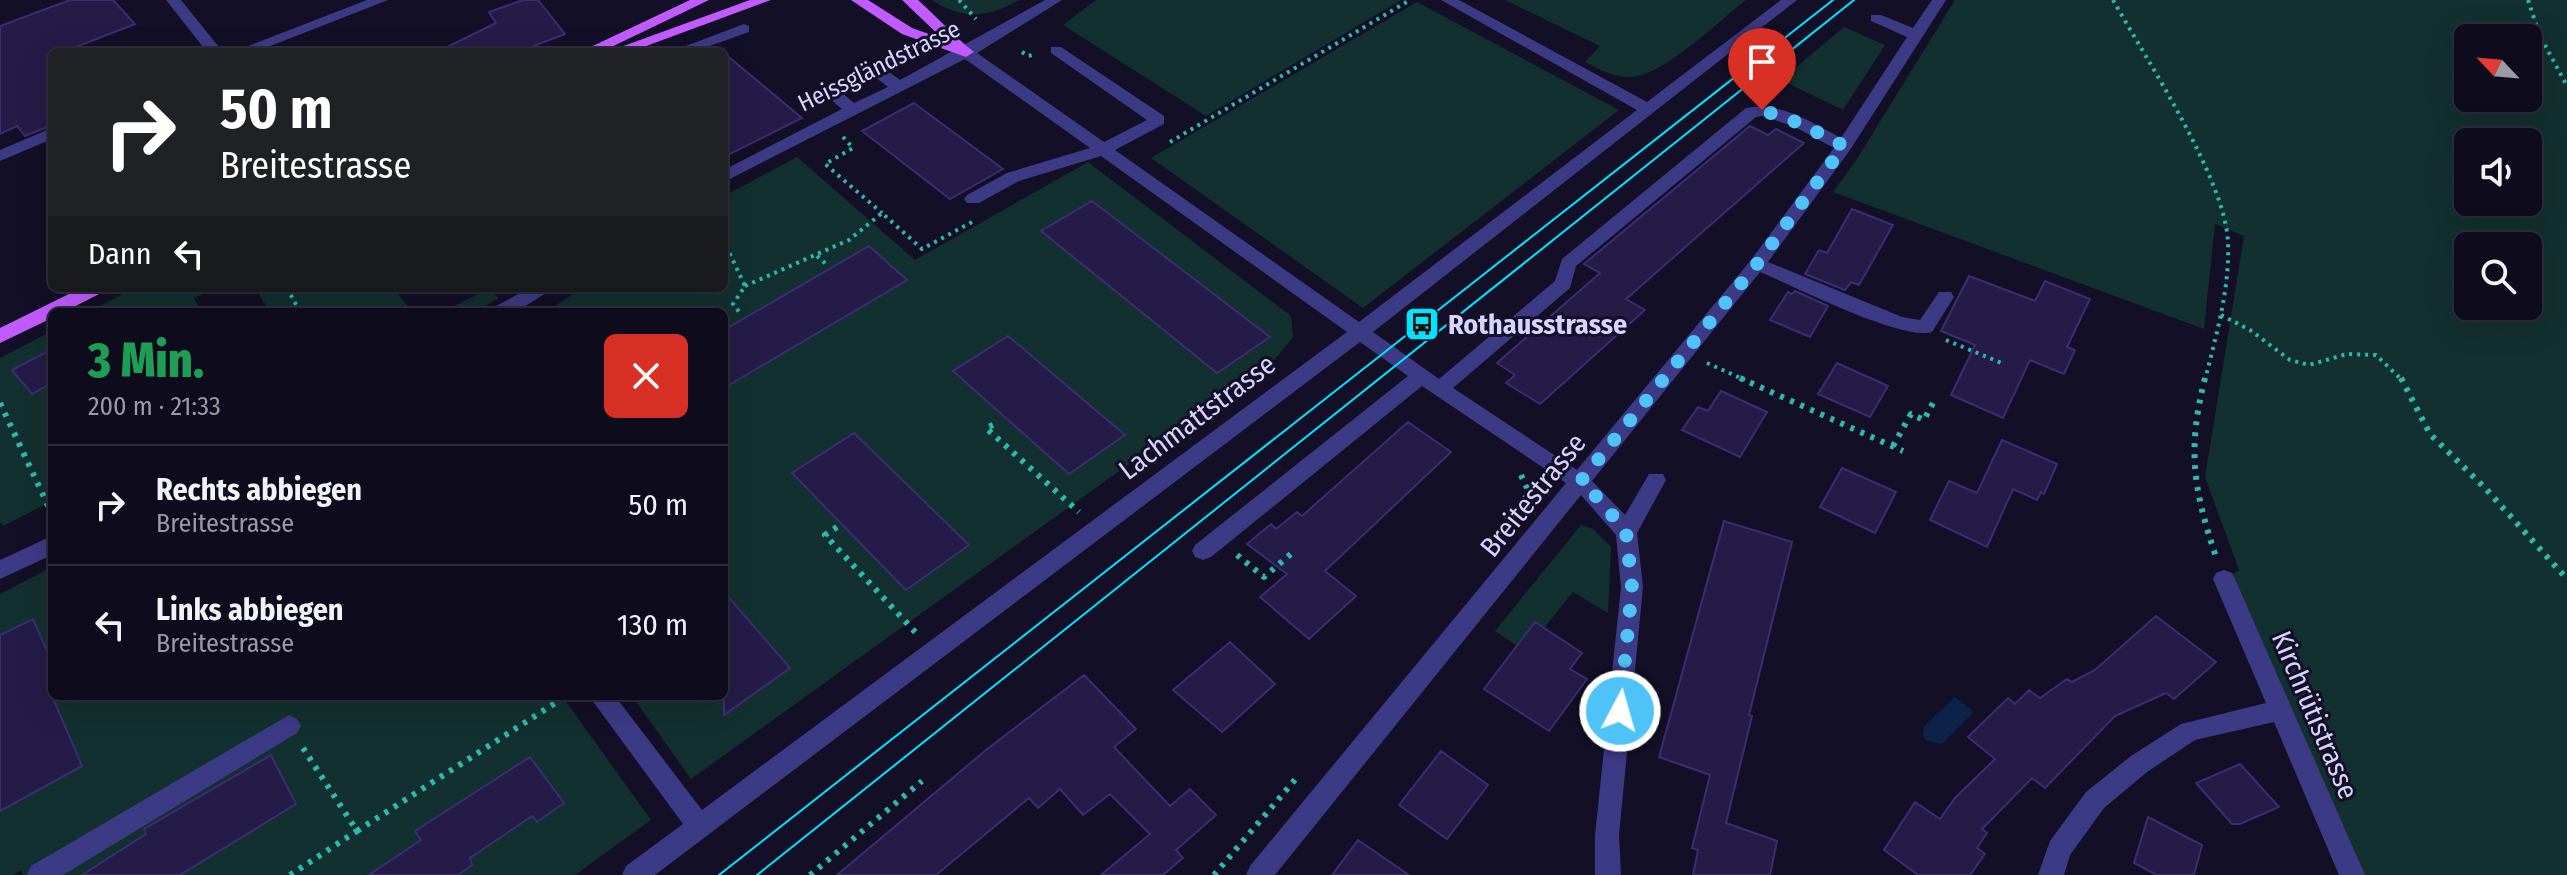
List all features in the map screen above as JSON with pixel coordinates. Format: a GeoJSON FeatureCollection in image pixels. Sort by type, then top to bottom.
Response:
{"type":"FeatureCollection","features":[{"type":"Feature","properties":{"kind":"main road"},"geometry":{"type":"LineString","coordinates":[[597,48],[702,0]]}},
{"type":"Feature","properties":{"kind":"main road"},"geometry":{"type":"LineString","coordinates":[[610,48],[733,0]]}},
{"type":"Feature","properties":{"kind":"main road"},"geometry":{"type":"LineString","coordinates":[[626,48],[764,0]]}},
{"type":"Feature","properties":{"kind":"main road"},"geometry":{"type":"LineString","coordinates":[[858,0],[907,31],[961,49]]}},
{"type":"Feature","properties":{"kind":"main road"},"geometry":{"type":"LineString","coordinates":[[909,0],[961,49]]}},
{"type":"Feature","properties":{"kind":"main road"},"geometry":{"type":"LineString","coordinates":[[57,308],[89,292]]}},
{"type":"Feature","properties":{"kind":"main road"},"geometry":{"type":"LineString","coordinates":[[0,336],[48,312]]}},
{"type":"Feature","properties":{"kind":"street"},"geometry":{"type":"LineString","coordinates":[[173,0],[212,48]]}},
{"type":"Feature","properties":{"kind":"street"},"geometry":{"type":"LineString","coordinates":[[252,48],[381,0]]}},
{"type":"Feature","properties":{"kind":"street","name":"Heissgländstrasse"},"geometry":{"type":"LineString","coordinates":[[728,175],[961,49],[999,36],[1055,0]]}},
{"type":"Feature","properties":{"kind":"street"},"geometry":{"type":"LineString","coordinates":[[1448,0],[1650,110]]}},
{"type":"Feature","properties":{"kind":"street","name":"Lachmattstrasse"},"geometry":{"type":"LineString","coordinates":[[635,875],[1360,332],[1790,0]]}},
{"type":"Feature","properties":{"kind":"street","name":"Breitestrasse"},"geometry":{"type":"LineString","coordinates":[[1259,875],[1757,264],[1844,146],[1939,0]]}},
{"type":"Feature","properties":{"kind":"street"},"geometry":{"type":"LineString","coordinates":[[1876,18],[1916,35]]}},
{"type":"Feature","properties":{"kind":"street"},"geometry":{"type":"LineString","coordinates":[[689,48],[744,29]]}},
{"type":"Feature","properties":{"kind":"street"},"geometry":{"type":"LineString","coordinates":[[961,49],[1421,376],[1580,482],[1599,499],[1626,532],[1632,587],[1607,835],[1608,875]]}},
{"type":"Feature","properties":{"kind":"street"},"geometry":{"type":"LineString","coordinates":[[973,199],[1013,177],[1103,150],[1158,120],[1056,50]]}},
{"type":"Feature","properties":{"kind":"street"},"geometry":{"type":"LineString","coordinates":[[876,70],[897,86]]}},
{"type":"Feature","properties":{"kind":"street"},"geometry":{"type":"LineString","coordinates":[[829,90],[851,109]]}},
{"type":"Feature","properties":{"kind":"street"},"geometry":{"type":"LineString","coordinates":[[1440,389],[1564,284],[1568,263],[1752,112],[1762,110],[1799,123],[1844,146]]}},
{"type":"Feature","properties":{"kind":"street"},"geometry":{"type":"LineString","coordinates":[[0,156],[48,135]]}},
{"type":"Feature","properties":{"kind":"street"},"geometry":{"type":"LineString","coordinates":[[1757,264],[1899,323],[1925,327],[1945,297]]}},
{"type":"Feature","properties":{"kind":"street"},"geometry":{"type":"LineString","coordinates":[[508,308],[538,292]]}},
{"type":"Feature","properties":{"kind":"street"},"geometry":{"type":"LineString","coordinates":[[1210,545],[1421,376]]}},
{"type":"Feature","properties":{"kind":"street"},"geometry":{"type":"LineString","coordinates":[[1626,532],[1656,480]]}},
{"type":"Feature","properties":{"kind":"street"},"geometry":{"type":"LineString","coordinates":[[0,570],[48,547]]}},
{"type":"Feature","properties":{"kind":"street","name":"Kirchrütistrasse"},"geometry":{"type":"LineString","coordinates":[[2224,579],[2352,875]]}},
{"type":"Feature","properties":{"kind":"street"},"geometry":{"type":"LineString","coordinates":[[604,700],[700,827]]}},
{"type":"Feature","properties":{"kind":"street"},"geometry":{"type":"LineString","coordinates":[[2051,875],[2059,849],[2095,800],[2139,764],[2189,731],[2279,710]]}},
{"type":"Feature","properties":{"kind":"street"},"geometry":{"type":"LineString","coordinates":[[40,875],[289,726]]}},
{"type":"Feature","properties":{"kind":"path"},"geometry":{"type":"LineString","coordinates":[[959,0],[977,20]]}},
{"type":"Feature","properties":{"kind":"path"},"geometry":{"type":"LineString","coordinates":[[1168,143],[1410,0]]}},
{"type":"Feature","properties":{"kind":"path"},"geometry":{"type":"LineString","coordinates":[[2113,0],[2196,149],[2218,198],[2228,241],[2221,315],[2194,422],[2195,481],[2202,516],[2224,579]]}},
{"type":"Feature","properties":{"kind":"path"},"geometry":{"type":"LineString","coordinates":[[2528,0],[2540,36],[2567,86]]}},
{"type":"Feature","properties":{"kind":"path"},"geometry":{"type":"LineString","coordinates":[[827,120],[853,148],[825,164],[922,249],[978,218]]}},
{"type":"Feature","properties":{"kind":"path"},"geometry":{"type":"LineString","coordinates":[[740,313],[733,304],[745,286],[849,240],[882,213]]}},
{"type":"Feature","properties":{"kind":"path"},"geometry":{"type":"LineString","coordinates":[[728,251],[745,286]]}},
{"type":"Feature","properties":{"kind":"path"},"geometry":{"type":"LineString","coordinates":[[817,256],[827,265]]}},
{"type":"Feature","properties":{"kind":"path"},"geometry":{"type":"LineString","coordinates":[[2221,315],[2250,330],[2290,360],[2309,365],[2347,354],[2376,355],[2402,379],[2430,434],[2486,489],[2567,579]]}},
{"type":"Feature","properties":{"kind":"path"},"geometry":{"type":"LineString","coordinates":[[1934,335],[2004,364]]}},
{"type":"Feature","properties":{"kind":"path"},"geometry":{"type":"LineString","coordinates":[[1728,372],[1903,451]]}},
{"type":"Feature","properties":{"kind":"path"},"geometry":{"type":"LineString","coordinates":[[1893,446],[1911,414],[1924,420],[1934,401]]}},
{"type":"Feature","properties":{"kind":"path"},"geometry":{"type":"LineString","coordinates":[[0,403],[48,505]]}},
{"type":"Feature","properties":{"kind":"path"},"geometry":{"type":"LineString","coordinates":[[993,425],[986,428],[1098,529]]}},
{"type":"Feature","properties":{"kind":"path"},"geometry":{"type":"LineString","coordinates":[[1516,469],[1527,488],[1522,509]]}},
{"type":"Feature","properties":{"kind":"path"},"geometry":{"type":"LineString","coordinates":[[837,527],[825,535],[934,652]]}},
{"type":"Feature","properties":{"kind":"path"},"geometry":{"type":"LineString","coordinates":[[1210,545],[1264,577],[1292,553]]}},
{"type":"Feature","properties":{"kind":"path"},"geometry":{"type":"LineString","coordinates":[[290,875],[560,700]]}},
{"type":"Feature","properties":{"kind":"path"},"geometry":{"type":"LineString","coordinates":[[289,726],[357,831]]}},
{"type":"Feature","properties":{"kind":"path"},"geometry":{"type":"LineString","coordinates":[[1214,875],[1308,764]]}},
{"type":"Feature","properties":{"kind":"path"},"geometry":{"type":"LineString","coordinates":[[810,875],[922,781]]}},
{"type":"Feature","properties":{"kind":"green space"},"geometry":{"type":"Polygon","coordinates":[[[932,0],[1019,0],[986,13],[964,14],[932,0]]]}},
{"type":"Feature","properties":{"kind":"green space"},"geometry":{"type":"Polygon","coordinates":[[[1096,0],[1401,0],[1206,116],[1063,25],[1096,0]]]}},
{"type":"Feature","properties":{"kind":"green space"},"geometry":{"type":"Polygon","coordinates":[[[1505,0],[1746,0],[1660,67],[1645,74],[1625,77],[1602,71],[1585,62],[1600,46],[1505,0]]]}},
{"type":"Feature","properties":{"kind":"green space"},"geometry":{"type":"Polygon","coordinates":[[[1955,0],[2567,0],[2567,875],[2359,875],[2224,579],[2239,570],[2205,477],[2244,236],[2215,224],[2204,329],[1833,192],[1855,162],[1955,0]]]}},
{"type":"Feature","properties":{"kind":"green space"},"geometry":{"type":"Polygon","coordinates":[[[1417,2],[1619,110],[1363,308],[1151,158],[1417,2]]]}},
{"type":"Feature","properties":{"kind":"green space"},"geometry":{"type":"Polygon","coordinates":[[[1844,27],[1885,45],[1843,110],[1781,80],[1844,27]]]}},
{"type":"Feature","properties":{"kind":"green space"},"geometry":{"type":"Polygon","coordinates":[[[797,157],[915,260],[1088,162],[1291,316],[1293,337],[1275,359],[691,779],[635,700],[728,700],[728,308],[553,308],[575,292],[728,292],[728,194],[797,157]]]}},
{"type":"Feature","properties":{"kind":"green space"},"geometry":{"type":"Polygon","coordinates":[[[126,292],[207,292],[194,298],[200,308],[96,308],[126,292]]]}},
{"type":"Feature","properties":{"kind":"green space"},"geometry":{"type":"Polygon","coordinates":[[[258,292],[396,292],[410,308],[268,308],[258,292]]]}},
{"type":"Feature","properties":{"kind":"green space"},"geometry":{"type":"Polygon","coordinates":[[[482,292],[492,292],[499,298],[482,308],[450,308],[482,292]]]}},
{"type":"Feature","properties":{"kind":"green space"},"geometry":{"type":"Polygon","coordinates":[[[48,333],[48,503],[3,526],[0,522],[0,358],[48,333]]]}},
{"type":"Feature","properties":{"kind":"green space"},"geometry":{"type":"Polygon","coordinates":[[[1581,525],[1593,529],[1611,547],[1608,613],[1573,592],[1544,628],[1535,623],[1516,645],[1495,631],[1581,525]]]}},
{"type":"Feature","properties":{"kind":"green space"},"geometry":{"type":"Polygon","coordinates":[[[48,569],[48,700],[565,700],[651,820],[575,875],[23,875],[21,870],[14,875],[0,875],[0,594],[48,569]]]}},
{"type":"Feature","properties":{"kind":"water"},"geometry":{"type":"Polygon","coordinates":[[[1955,697],[1974,712],[1942,744],[1927,741],[1923,737],[1924,727],[1955,697]]]}},
{"type":"Feature","properties":{"kind":"building"},"geometry":{"type":"Polygon","coordinates":[[[70,0],[113,0],[135,24],[73,48],[48,48],[48,127],[25,136],[17,126],[0,134],[0,26],[70,0]]]}},
{"type":"Feature","properties":{"kind":"building"},"geometry":{"type":"Polygon","coordinates":[[[523,0],[538,0],[565,34],[528,48],[445,48],[496,23],[489,12],[523,0]]]}},
{"type":"Feature","properties":{"kind":"building"},"geometry":{"type":"Polygon","coordinates":[[[728,56],[802,118],[728,155],[728,56]]]}},
{"type":"Feature","properties":{"kind":"building"},"geometry":{"type":"Polygon","coordinates":[[[914,103],[1003,169],[950,199],[862,131],[914,103]]]}},
{"type":"Feature","properties":{"kind":"building"},"geometry":{"type":"Polygon","coordinates":[[[1750,126],[1768,135],[1776,129],[1804,143],[1626,299],[1645,310],[1540,404],[1506,383],[1515,375],[1497,363],[1600,273],[1584,264],[1750,126]]]}},
{"type":"Feature","properties":{"kind":"building"},"geometry":{"type":"Polygon","coordinates":[[[1092,201],[1270,337],[1217,373],[1041,231],[1092,201]]]}},
{"type":"Feature","properties":{"kind":"building"},"geometry":{"type":"Polygon","coordinates":[[[1852,209],[1893,225],[1859,285],[1851,282],[1845,290],[1805,274],[1819,250],[1827,253],[1852,209]]]}},
{"type":"Feature","properties":{"kind":"building"},"geometry":{"type":"Polygon","coordinates":[[[869,246],[907,280],[728,386],[728,328],[869,246]]]}},
{"type":"Feature","properties":{"kind":"building"},"geometry":{"type":"Polygon","coordinates":[[[1969,276],[2035,301],[2045,281],[2090,299],[2067,347],[2075,350],[2064,374],[2030,360],[2003,418],[1951,395],[1975,345],[1941,331],[1969,276]]]}},
{"type":"Feature","properties":{"kind":"building"},"geometry":{"type":"Polygon","coordinates":[[[1795,291],[1828,306],[1810,337],[1770,320],[1788,292],[1792,294],[1795,291]]]}},
{"type":"Feature","properties":{"kind":"building"},"geometry":{"type":"Polygon","coordinates":[[[1008,336],[1125,435],[1069,474],[953,371],[1008,336]]]}},
{"type":"Feature","properties":{"kind":"building"},"geometry":{"type":"Polygon","coordinates":[[[48,351],[48,385],[32,394],[12,370],[48,351]]]}},
{"type":"Feature","properties":{"kind":"building"},"geometry":{"type":"Polygon","coordinates":[[[1837,363],[1888,386],[1870,417],[1818,394],[1837,363]]]}},
{"type":"Feature","properties":{"kind":"building"},"geometry":{"type":"Polygon","coordinates":[[[1721,391],[1767,412],[1740,457],[1682,430],[1698,407],[1708,411],[1721,391]]]}},
{"type":"Feature","properties":{"kind":"building"},"geometry":{"type":"Polygon","coordinates":[[[1408,422],[1451,452],[1325,571],[1356,596],[1309,639],[1260,597],[1287,574],[1247,544],[1271,524],[1276,529],[1297,512],[1302,516],[1408,422]]]}},
{"type":"Feature","properties":{"kind":"building"},"geometry":{"type":"Polygon","coordinates":[[[854,433],[969,545],[906,590],[792,473],[854,433]]]}},
{"type":"Feature","properties":{"kind":"building"},"geometry":{"type":"Polygon","coordinates":[[[2002,440],[2057,464],[2044,494],[2041,492],[2037,500],[2013,489],[1987,547],[1930,520],[1949,481],[1977,493],[2002,440]]]}},
{"type":"Feature","properties":{"kind":"building"},"geometry":{"type":"Polygon","coordinates":[[[1842,468],[1896,492],[1875,533],[1820,507],[1842,468]]]}},
{"type":"Feature","properties":{"kind":"building"},"geometry":{"type":"Polygon","coordinates":[[[1724,521],[1792,542],[1726,823],[1777,841],[1770,875],[1693,875],[1698,850],[1692,848],[1710,775],[1659,757],[1724,521]]]}},
{"type":"Feature","properties":{"kind":"building"},"geometry":{"type":"Polygon","coordinates":[[[728,597],[790,668],[724,715],[724,700],[728,700],[728,597]]]}},
{"type":"Feature","properties":{"kind":"building"},"geometry":{"type":"Polygon","coordinates":[[[2156,616],[2216,662],[2174,699],[2166,693],[2115,716],[2045,788],[2032,778],[1982,829],[1987,833],[1977,848],[1985,854],[1970,875],[1918,875],[1884,850],[1915,802],[1940,819],[1955,798],[1995,759],[1968,737],[2008,698],[2015,704],[2029,690],[2040,698],[2067,679],[2072,682],[2095,670],[2156,616]]]}},
{"type":"Feature","properties":{"kind":"building"},"geometry":{"type":"Polygon","coordinates":[[[33,619],[48,654],[48,700],[54,700],[82,766],[0,811],[0,635],[33,619]]]}},
{"type":"Feature","properties":{"kind":"building"},"geometry":{"type":"Polygon","coordinates":[[[1535,622],[1582,653],[1570,669],[1587,679],[1549,731],[1484,689],[1535,622]]]}},
{"type":"Feature","properties":{"kind":"building"},"geometry":{"type":"Polygon","coordinates":[[[1230,642],[1275,684],[1222,732],[1173,690],[1230,642]]]}},
{"type":"Feature","properties":{"kind":"building"},"geometry":{"type":"Polygon","coordinates":[[[1084,675],[1136,729],[1114,747],[1170,806],[1190,789],[1216,815],[1176,850],[1183,858],[1163,875],[1101,875],[1150,834],[1110,794],[1083,815],[1060,789],[1038,808],[1029,798],[936,875],[837,875],[986,750],[1084,675]]]}},
{"type":"Feature","properties":{"kind":"building"},"geometry":{"type":"Polygon","coordinates":[[[1441,751],[1488,785],[1447,839],[1399,805],[1441,751]]]}},
{"type":"Feature","properties":{"kind":"building"},"geometry":{"type":"Polygon","coordinates":[[[271,755],[296,804],[180,875],[82,875],[146,834],[144,829],[271,755]]]}},
{"type":"Feature","properties":{"kind":"building"},"geometry":{"type":"Polygon","coordinates":[[[530,757],[564,803],[537,822],[532,816],[470,858],[472,865],[458,875],[369,875],[421,840],[415,831],[530,757]]]}},
{"type":"Feature","properties":{"kind":"building"},"geometry":{"type":"Polygon","coordinates":[[[2240,764],[2279,807],[2240,824],[2232,824],[2196,783],[2240,764]]]}},
{"type":"Feature","properties":{"kind":"building"},"geometry":{"type":"Polygon","coordinates":[[[2148,817],[2202,845],[2194,875],[2157,875],[2134,863],[2148,817]]]}},
{"type":"Feature","properties":{"kind":"building"},"geometry":{"type":"Polygon","coordinates":[[[1358,840],[1409,875],[1332,875],[1358,840]]]}},
{"type":"Feature","properties":{"kind":"tram line"},"geometry":{"type":"LineString","coordinates":[[719,875],[1833,0]]}},
{"type":"Feature","properties":{"kind":"tram line"},"geometry":{"type":"LineString","coordinates":[[757,875],[1854,0]]}},
{"type":"Feature","properties":{"kind":"place","name":"Rothausstrasse"},"geometry":{"type":"Point","coordinates":[1422,324]}},
{"type":"Feature","properties":{"kind":"route"},"geometry":{"type":"LineString","coordinates":[[1620,711],[1632,587],[1626,532],[1599,499],[1580,482],[1757,264],[1844,146],[1799,123],[1762,110]]}}]}
